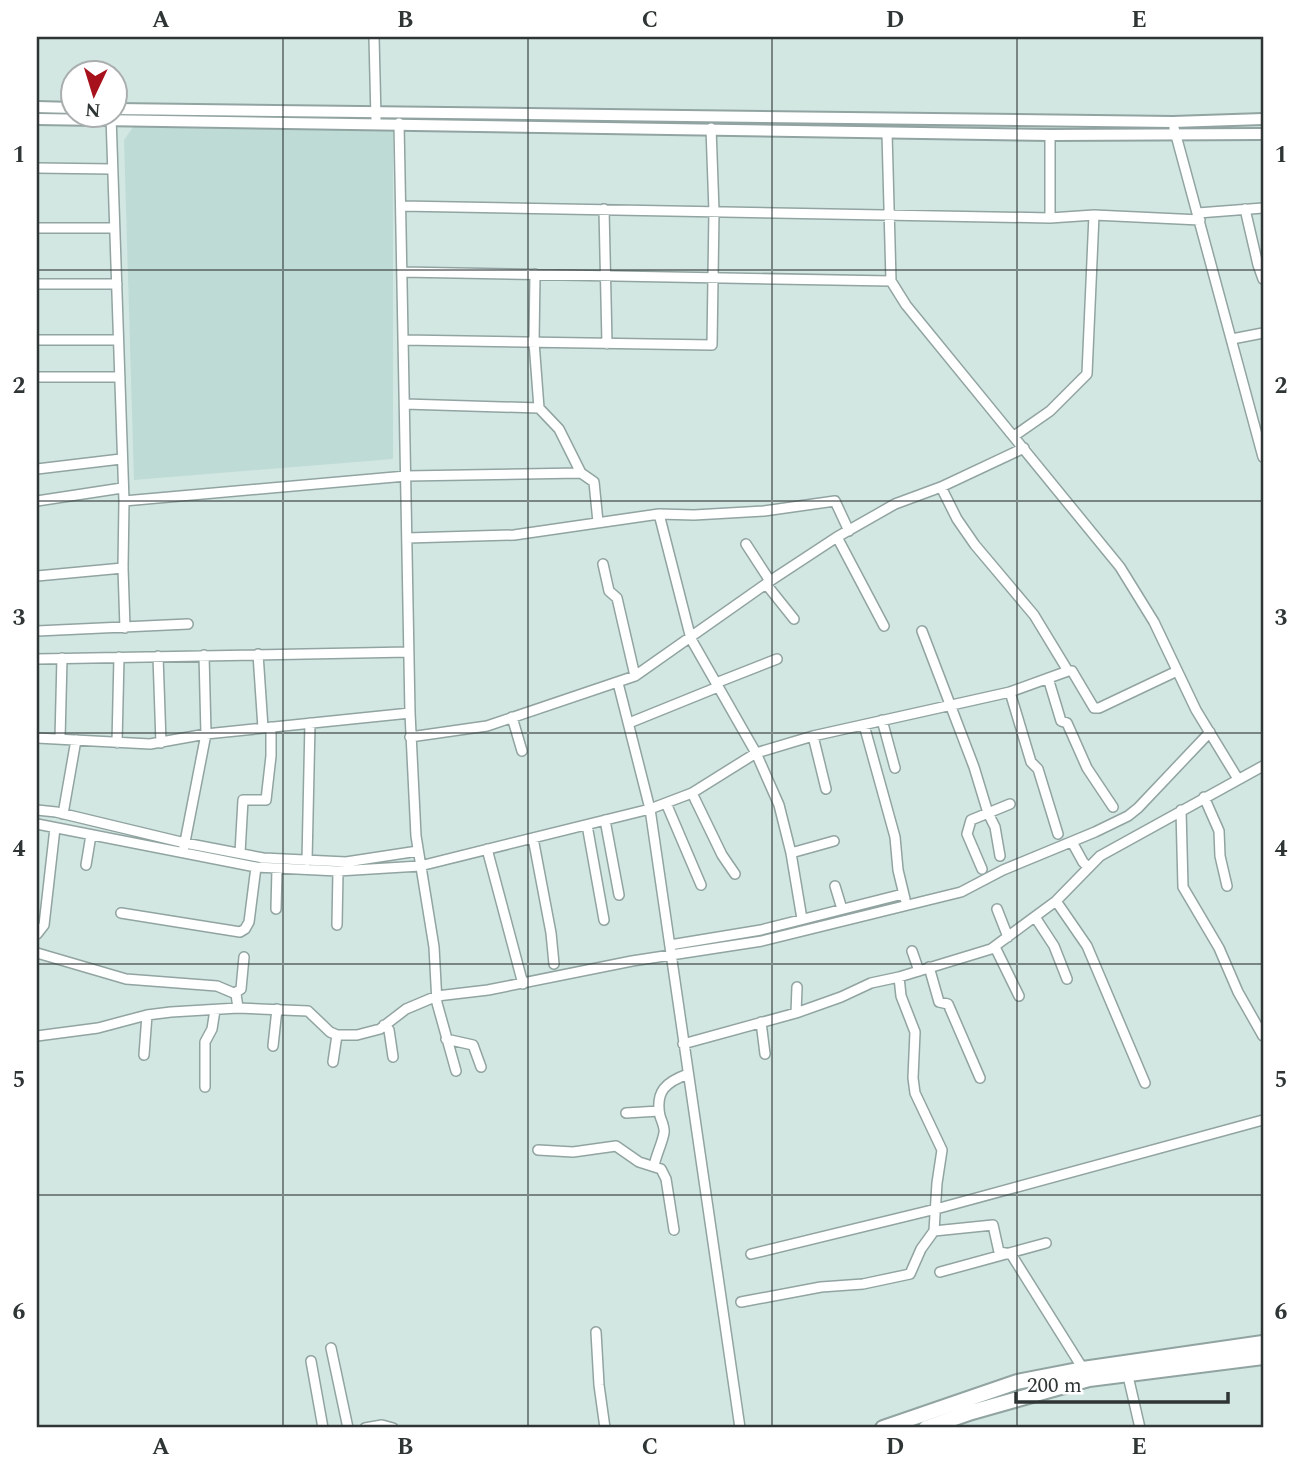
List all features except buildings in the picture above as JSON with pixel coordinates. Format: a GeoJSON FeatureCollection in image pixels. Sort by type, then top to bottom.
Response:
{"type":"FeatureCollection","features":[{"type":"Feature","properties":{"kind":"highway"},"geometry":{"type":"LineString","coordinates":[[883,1428],[1017,1382],[1086,1374],[1263,1343]]}},
{"type":"Feature","properties":{"kind":"highway"},"geometry":{"type":"LineString","coordinates":[[926,1428],[1086,1374],[1128,1376],[1263,1357]]}},
{"type":"Feature","properties":{"kind":"street"},"geometry":{"type":"LineString","coordinates":[[374,37],[376,118]]}},
{"type":"Feature","properties":{"kind":"street"},"geometry":{"type":"LineString","coordinates":[[37,107],[60,108]]}},
{"type":"Feature","properties":{"kind":"street"},"geometry":{"type":"LineString","coordinates":[[130,109],[376,118],[399,123],[887,133],[1175,136],[1263,134]]}},
{"type":"Feature","properties":{"kind":"street"},"geometry":{"type":"LineString","coordinates":[[130,118],[1173,122],[1263,119]]}},
{"type":"Feature","properties":{"kind":"street"},"geometry":{"type":"LineString","coordinates":[[37,119],[60,119]]}},
{"type":"Feature","properties":{"kind":"street"},"geometry":{"type":"LineString","coordinates":[[1173,122],[1263,457]]}},
{"type":"Feature","properties":{"kind":"street"},"geometry":{"type":"LineString","coordinates":[[399,123],[410,737],[418,851],[434,947],[437,996],[456,1071]]}},
{"type":"Feature","properties":{"kind":"street"},"geometry":{"type":"LineString","coordinates":[[404,340],[712,345],[714,211],[711,128]]}},
{"type":"Feature","properties":{"kind":"street"},"geometry":{"type":"LineString","coordinates":[[111,130],[124,502],[125,628]]}},
{"type":"Feature","properties":{"kind":"street"},"geometry":{"type":"LineString","coordinates":[[887,133],[891,281],[906,305],[1120,566],[1153,622],[1175,672],[1196,710],[1238,779]]}},
{"type":"Feature","properties":{"kind":"street"},"geometry":{"type":"LineString","coordinates":[[1050,135],[1050,218]]}},
{"type":"Feature","properties":{"kind":"street"},"geometry":{"type":"LineString","coordinates":[[37,168],[112,169]]}},
{"type":"Feature","properties":{"kind":"street"},"geometry":{"type":"LineString","coordinates":[[401,206],[1050,218],[1094,215],[1199,217],[1263,208]]}},
{"type":"Feature","properties":{"kind":"street"},"geometry":{"type":"LineString","coordinates":[[604,209],[607,344]]}},
{"type":"Feature","properties":{"kind":"street"},"geometry":{"type":"LineString","coordinates":[[1245,209],[1263,279]]}},
{"type":"Feature","properties":{"kind":"street"},"geometry":{"type":"LineString","coordinates":[[1014,436],[1050,411],[1087,374],[1094,215]]}},
{"type":"Feature","properties":{"kind":"street"},"geometry":{"type":"LineString","coordinates":[[37,228],[114,228]]}},
{"type":"Feature","properties":{"kind":"street"},"geometry":{"type":"LineString","coordinates":[[402,272],[891,281]]}},
{"type":"Feature","properties":{"kind":"street"},"geometry":{"type":"LineString","coordinates":[[535,274],[534,342],[538,408],[559,429],[581,472],[594,482],[598,522]]}},
{"type":"Feature","properties":{"kind":"street"},"geometry":{"type":"LineString","coordinates":[[37,284],[117,284]]}},
{"type":"Feature","properties":{"kind":"street"},"geometry":{"type":"LineString","coordinates":[[1232,339],[1263,333]]}},
{"type":"Feature","properties":{"kind":"street"},"geometry":{"type":"LineString","coordinates":[[37,340],[118,340]]}},
{"type":"Feature","properties":{"kind":"street"},"geometry":{"type":"LineString","coordinates":[[37,377],[120,377]]}},
{"type":"Feature","properties":{"kind":"street"},"geometry":{"type":"LineString","coordinates":[[405,404],[538,408]]}},
{"type":"Feature","properties":{"kind":"street"},"geometry":{"type":"LineString","coordinates":[[410,737],[464,731],[512,718],[635,676],[837,537],[895,504],[941,487],[1024,448]]}},
{"type":"Feature","properties":{"kind":"street"},"geometry":{"type":"LineString","coordinates":[[37,469],[121,459]]}},
{"type":"Feature","properties":{"kind":"street"},"geometry":{"type":"LineString","coordinates":[[124,502],[406,476],[581,472]]}},
{"type":"Feature","properties":{"kind":"street"},"geometry":{"type":"LineString","coordinates":[[941,487],[957,519],[975,545],[1034,615],[1096,709],[1175,672]]}},
{"type":"Feature","properties":{"kind":"street"},"geometry":{"type":"LineString","coordinates":[[37,501],[122,488]]}},
{"type":"Feature","properties":{"kind":"street"},"geometry":{"type":"LineString","coordinates":[[407,538],[514,535],[659,514],[694,515],[764,510],[835,501],[849,531]]}},
{"type":"Feature","properties":{"kind":"street"},"geometry":{"type":"LineString","coordinates":[[659,514],[691,639],[756,753],[779,805],[791,853],[802,919]]}},
{"type":"Feature","properties":{"kind":"street"},"geometry":{"type":"LineString","coordinates":[[837,537],[884,626]]}},
{"type":"Feature","properties":{"kind":"street"},"geometry":{"type":"LineString","coordinates":[[746,544],[794,619]]}},
{"type":"Feature","properties":{"kind":"street"},"geometry":{"type":"LineString","coordinates":[[603,564],[609,591],[617,598],[635,676]]}},
{"type":"Feature","properties":{"kind":"street"},"geometry":{"type":"LineString","coordinates":[[37,576],[123,568]]}},
{"type":"Feature","properties":{"kind":"street"},"geometry":{"type":"LineString","coordinates":[[37,631],[188,624]]}},
{"type":"Feature","properties":{"kind":"street"},"geometry":{"type":"LineString","coordinates":[[922,631],[995,827],[1000,856]]}},
{"type":"Feature","properties":{"kind":"street"},"geometry":{"type":"LineString","coordinates":[[37,659],[409,652]]}},
{"type":"Feature","properties":{"kind":"street"},"geometry":{"type":"LineString","coordinates":[[240,853],[243,801],[265,800],[271,756],[258,654]]}},
{"type":"Feature","properties":{"kind":"street"},"geometry":{"type":"LineString","coordinates":[[184,848],[206,734],[204,655]]}},
{"type":"Feature","properties":{"kind":"street"},"geometry":{"type":"LineString","coordinates":[[158,656],[161,743]]}},
{"type":"Feature","properties":{"kind":"street"},"geometry":{"type":"LineString","coordinates":[[117,743],[119,657]]}},
{"type":"Feature","properties":{"kind":"street"},"geometry":{"type":"LineString","coordinates":[[60,739],[62,658]]}},
{"type":"Feature","properties":{"kind":"street"},"geometry":{"type":"LineString","coordinates":[[628,723],[777,659]]}},
{"type":"Feature","properties":{"kind":"street"},"geometry":{"type":"LineString","coordinates":[[37,810],[63,814],[184,848],[277,869],[338,871],[420,866],[650,809],[692,793],[756,753],[813,736],[1010,692],[1069,671]]}},
{"type":"Feature","properties":{"kind":"street"},"geometry":{"type":"LineString","coordinates":[[1048,678],[1061,721],[1066,723],[1087,768],[1113,807]]}},
{"type":"Feature","properties":{"kind":"street"},"geometry":{"type":"LineString","coordinates":[[618,683],[648,794],[740,1428]]}},
{"type":"Feature","properties":{"kind":"street"},"geometry":{"type":"LineString","coordinates":[[1010,692],[1031,762],[1038,769],[1058,834]]}},
{"type":"Feature","properties":{"kind":"street"},"geometry":{"type":"LineString","coordinates":[[37,738],[161,743],[206,734],[410,713]]}},
{"type":"Feature","properties":{"kind":"street"},"geometry":{"type":"LineString","coordinates":[[512,718],[522,751]]}},
{"type":"Feature","properties":{"kind":"street"},"geometry":{"type":"LineString","coordinates":[[882,720],[895,768]]}},
{"type":"Feature","properties":{"kind":"street"},"geometry":{"type":"LineString","coordinates":[[307,861],[310,723]]}},
{"type":"Feature","properties":{"kind":"street"},"geometry":{"type":"LineString","coordinates":[[864,725],[895,837],[898,870],[905,899]]}},
{"type":"Feature","properties":{"kind":"street"},"geometry":{"type":"LineString","coordinates":[[670,945],[726,937],[842,909],[972,888],[1003,870],[1128,816],[1210,732]]}},
{"type":"Feature","properties":{"kind":"street"},"geometry":{"type":"LineString","coordinates":[[813,736],[826,789]]}},
{"type":"Feature","properties":{"kind":"street"},"geometry":{"type":"LineString","coordinates":[[63,814],[76,740]]}},
{"type":"Feature","properties":{"kind":"street"},"geometry":{"type":"LineString","coordinates":[[683,1044],[796,1013],[871,983],[995,947],[1056,901],[1100,856],[1263,766]]}},
{"type":"Feature","properties":{"kind":"street"},"geometry":{"type":"LineString","coordinates":[[692,793],[722,855],[735,874]]}},
{"type":"Feature","properties":{"kind":"street"},"geometry":{"type":"LineString","coordinates":[[1204,797],[1219,831],[1220,856],[1227,886]]}},
{"type":"Feature","properties":{"kind":"street"},"geometry":{"type":"LineString","coordinates":[[666,803],[701,885]]}},
{"type":"Feature","properties":{"kind":"street"},"geometry":{"type":"LineString","coordinates":[[982,869],[967,834],[971,820],[1010,804]]}},
{"type":"Feature","properties":{"kind":"street"},"geometry":{"type":"LineString","coordinates":[[1181,810],[1183,887],[1219,948],[1238,992],[1263,1036]]}},
{"type":"Feature","properties":{"kind":"street"},"geometry":{"type":"LineString","coordinates":[[605,820],[619,895]]}},
{"type":"Feature","properties":{"kind":"street"},"geometry":{"type":"LineString","coordinates":[[37,824],[91,835],[240,853],[260,864],[346,862],[418,851]]}},
{"type":"Feature","properties":{"kind":"street"},"geometry":{"type":"LineString","coordinates":[[587,825],[604,920]]}},
{"type":"Feature","properties":{"kind":"street"},"geometry":{"type":"LineString","coordinates":[[37,934],[44,925],[55,828]]}},
{"type":"Feature","properties":{"kind":"street"},"geometry":{"type":"LineString","coordinates":[[86,865],[91,835]]}},
{"type":"Feature","properties":{"kind":"street"},"geometry":{"type":"LineString","coordinates":[[533,838],[551,933],[554,964]]}},
{"type":"Feature","properties":{"kind":"street"},"geometry":{"type":"LineString","coordinates":[[791,853],[834,841]]}},
{"type":"Feature","properties":{"kind":"street"},"geometry":{"type":"LineString","coordinates":[[1072,842],[1088,867]]}},
{"type":"Feature","properties":{"kind":"street"},"geometry":{"type":"LineString","coordinates":[[487,849],[523,984]]}},
{"type":"Feature","properties":{"kind":"street"},"geometry":{"type":"LineString","coordinates":[[121,913],[240,932],[249,922],[260,864]]}},
{"type":"Feature","properties":{"kind":"street"},"geometry":{"type":"LineString","coordinates":[[276,909],[277,869]]}},
{"type":"Feature","properties":{"kind":"street"},"geometry":{"type":"LineString","coordinates":[[337,925],[338,871]]}},
{"type":"Feature","properties":{"kind":"street"},"geometry":{"type":"LineString","coordinates":[[835,886],[842,909]]}},
{"type":"Feature","properties":{"kind":"street"},"geometry":{"type":"LineString","coordinates":[[37,1036],[98,1028],[147,1015],[238,1008],[308,1011],[330,1032],[337,1035],[369,1033],[406,1009],[437,996],[523,984],[632,961],[762,941],[905,899]]}},
{"type":"Feature","properties":{"kind":"street"},"geometry":{"type":"LineString","coordinates":[[1056,901],[1087,946],[1145,1083]]}},
{"type":"Feature","properties":{"kind":"street"},"geometry":{"type":"LineString","coordinates":[[997,909],[1008,937]]}},
{"type":"Feature","properties":{"kind":"street"},"geometry":{"type":"LineString","coordinates":[[1035,917],[1054,946],[1067,979]]}},
{"type":"Feature","properties":{"kind":"street"},"geometry":{"type":"LineString","coordinates":[[995,947],[1019,996]]}},
{"type":"Feature","properties":{"kind":"street"},"geometry":{"type":"LineString","coordinates":[[912,951],[919,971]]}},
{"type":"Feature","properties":{"kind":"street"},"geometry":{"type":"LineString","coordinates":[[37,953],[126,979],[217,986],[235,993]]}},
{"type":"Feature","properties":{"kind":"street"},"geometry":{"type":"LineString","coordinates":[[235,993],[241,989],[244,957]]}},
{"type":"Feature","properties":{"kind":"street"},"geometry":{"type":"LineString","coordinates":[[929,967],[939,1002],[948,1004],[979,1078]]}},
{"type":"Feature","properties":{"kind":"street"},"geometry":{"type":"LineString","coordinates":[[741,1302],[821,1287],[863,1284],[910,1274],[920,1249],[934,1231],[942,1150],[915,1093],[915,1032],[901,996],[899,977]]}},
{"type":"Feature","properties":{"kind":"street"},"geometry":{"type":"LineString","coordinates":[[796,1013],[797,987]]}},
{"type":"Feature","properties":{"kind":"street"},"geometry":{"type":"LineString","coordinates":[[235,993],[238,1008]]}},
{"type":"Feature","properties":{"kind":"street"},"geometry":{"type":"LineString","coordinates":[[273,1046],[276,1009]]}},
{"type":"Feature","properties":{"kind":"street"},"geometry":{"type":"LineString","coordinates":[[205,1087],[205,1042],[212,1028],[215,1010]]}},
{"type":"Feature","properties":{"kind":"street"},"geometry":{"type":"LineString","coordinates":[[144,1055],[147,1015]]}},
{"type":"Feature","properties":{"kind":"street"},"geometry":{"type":"LineString","coordinates":[[761,1023],[765,1054]]}},
{"type":"Feature","properties":{"kind":"street"},"geometry":{"type":"LineString","coordinates":[[384,1025],[389,1030],[393,1057]]}},
{"type":"Feature","properties":{"kind":"street"},"geometry":{"type":"LineString","coordinates":[[333,1062],[337,1035]]}},
{"type":"Feature","properties":{"kind":"street"},"geometry":{"type":"LineString","coordinates":[[446,1039],[473,1045],[481,1067]]}},
{"type":"Feature","properties":{"kind":"street"},"geometry":{"type":"LineString","coordinates":[[654,1166],[664,1133],[659,1111],[661,1096],[666,1084],[688,1074]]}},
{"type":"Feature","properties":{"kind":"street"},"geometry":{"type":"LineString","coordinates":[[626,1113],[659,1111]]}},
{"type":"Feature","properties":{"kind":"street"},"geometry":{"type":"LineString","coordinates":[[751,1254],[936,1209],[1263,1120]]}},
{"type":"Feature","properties":{"kind":"street"},"geometry":{"type":"LineString","coordinates":[[538,1150],[573,1152],[616,1146],[639,1162],[661,1169],[666,1180],[674,1230]]}},
{"type":"Feature","properties":{"kind":"street"},"geometry":{"type":"LineString","coordinates":[[934,1231],[993,1225],[999,1251],[1012,1254],[1086,1374]]}},
{"type":"Feature","properties":{"kind":"street"},"geometry":{"type":"LineString","coordinates":[[940,1272],[1046,1243]]}},
{"type":"Feature","properties":{"kind":"street"},"geometry":{"type":"LineString","coordinates":[[596,1332],[598,1385],[605,1428]]}},
{"type":"Feature","properties":{"kind":"street"},"geometry":{"type":"LineString","coordinates":[[331,1348],[348,1428]]}},
{"type":"Feature","properties":{"kind":"street"},"geometry":{"type":"LineString","coordinates":[[311,1361],[323,1428]]}},
{"type":"Feature","properties":{"kind":"street"},"geometry":{"type":"LineString","coordinates":[[1128,1376],[1140,1428]]}},
{"type":"Feature","properties":{"kind":"street"},"geometry":{"type":"LineString","coordinates":[[365,1428],[382,1425],[393,1428]]}},
{"type":"Feature","properties":{"kind":"shaded area"},"geometry":{"type":"Polygon","coordinates":[[[146,122],[393,126],[393,459],[134,480],[124,140],[134,126],[146,122]]]}}]}
